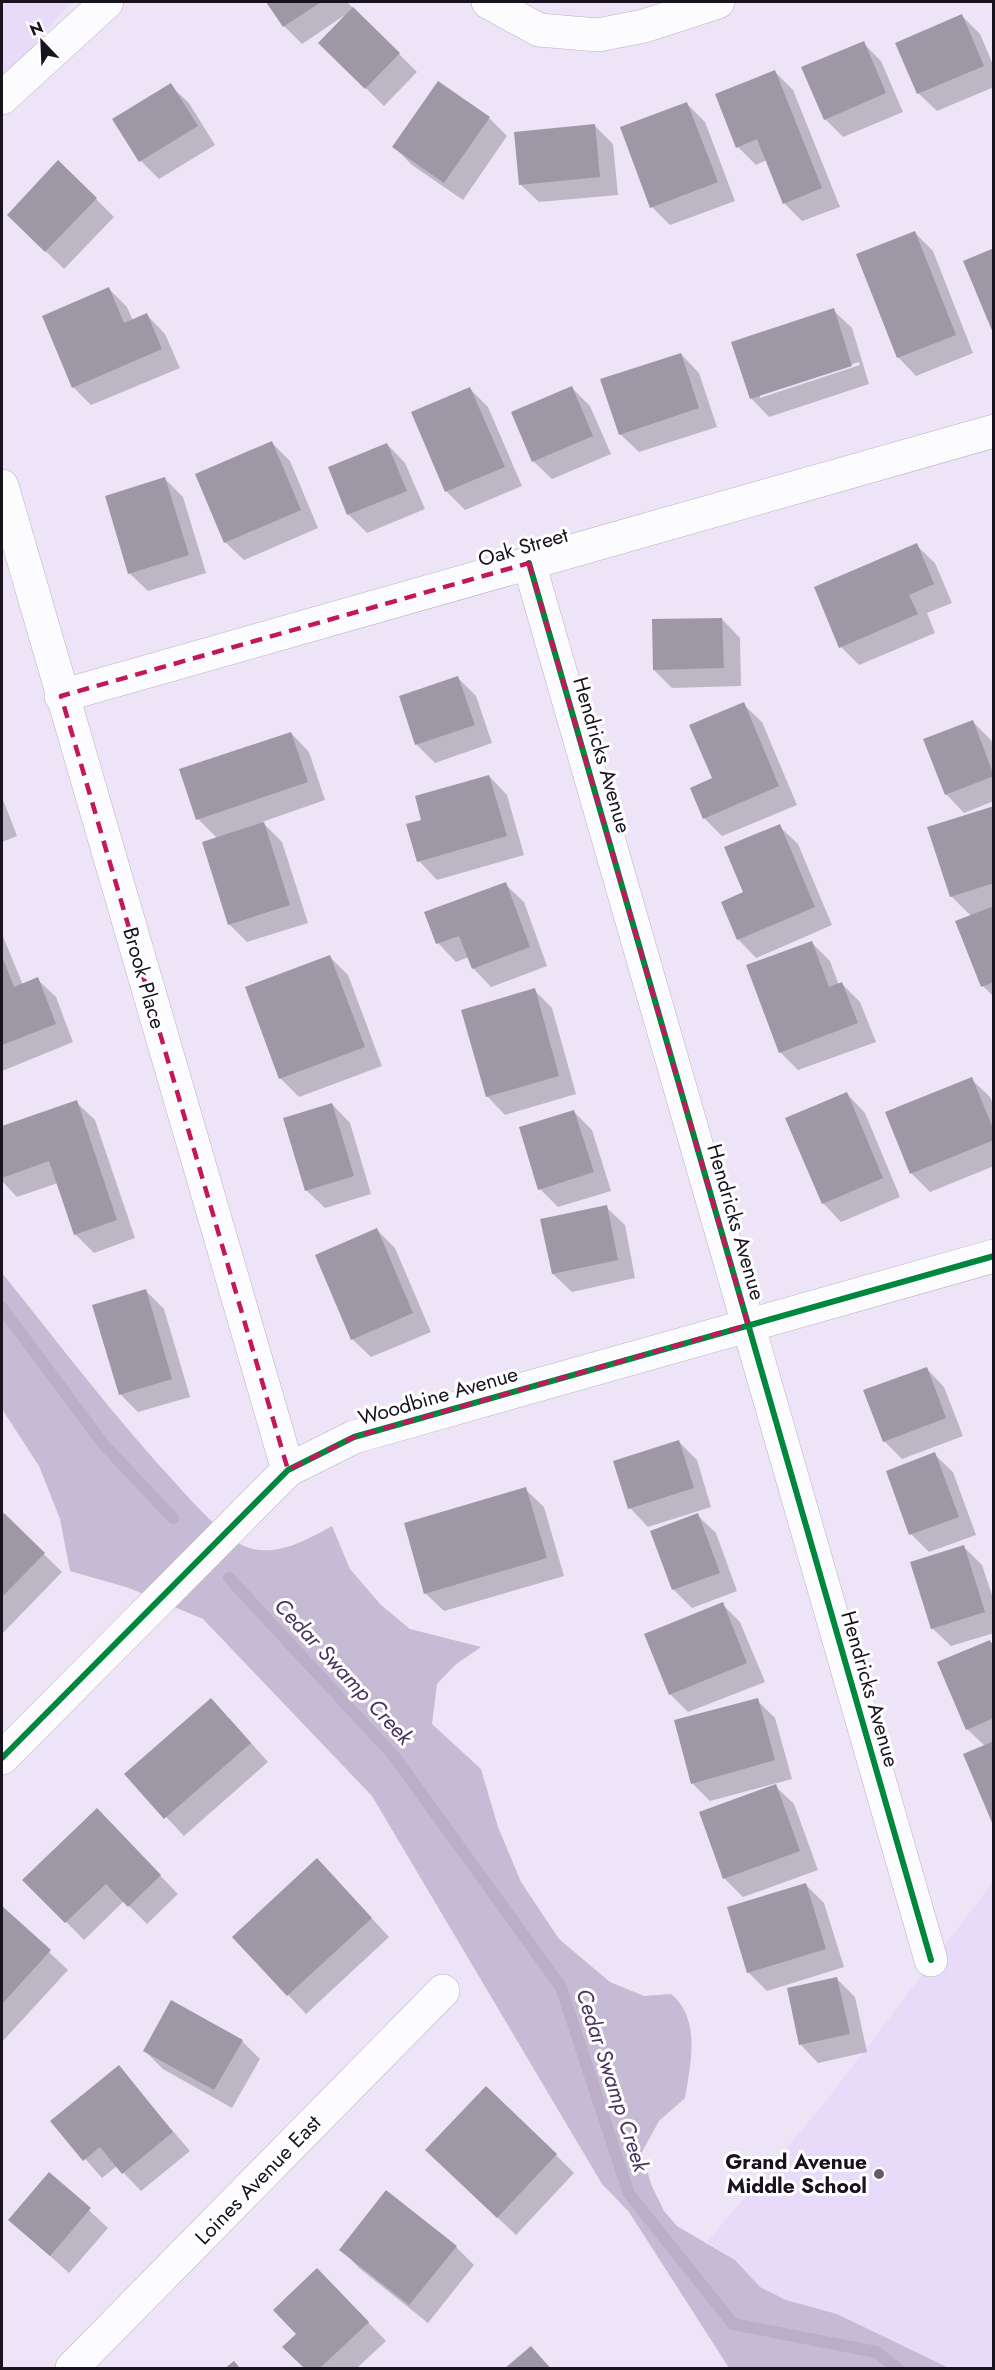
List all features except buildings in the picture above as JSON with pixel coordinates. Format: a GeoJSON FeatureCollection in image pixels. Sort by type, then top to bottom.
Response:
{"type":"FeatureCollection","features":[{"type":"Feature","properties":{"kind":"street"},"geometry":{"type":"LineString","coordinates":[[2,98],[107,2]]}},
{"type":"Feature","properties":{"kind":"street"},"geometry":{"type":"LineString","coordinates":[[488,2],[539,30],[598,35],[644,26],[718,2]]}},
{"type":"Feature","properties":{"kind":"street","name":"Oak Street"},"geometry":{"type":"LineString","coordinates":[[61,696],[993,430]]}},
{"type":"Feature","properties":{"kind":"street","name":"Brook Place"},"geometry":{"type":"LineString","coordinates":[[2,486],[61,696],[288,1470]]}},
{"type":"Feature","properties":{"kind":"street","name":"Hendricks Avenue"},"geometry":{"type":"LineString","coordinates":[[529,562],[931,1960]]}},
{"type":"Feature","properties":{"kind":"street","name":"Woodbine Avenue"},"geometry":{"type":"LineString","coordinates":[[2,1758],[288,1470],[354,1437],[993,1256]]}},
{"type":"Feature","properties":{"kind":"street","name":"Loines Avenue East"},"geometry":{"type":"LineString","coordinates":[[72,2368],[443,1991]]}},
{"type":"Feature","properties":{"kind":"highlighted area"},"geometry":{"type":"Polygon","coordinates":[[[529,563],[748,1325],[354,1437],[288,1470],[61,696],[529,563]]]}},
{"type":"Feature","properties":{"kind":"shaded area"},"geometry":{"type":"Polygon","coordinates":[[[2,2],[72,2],[2,80],[2,2]]]}},
{"type":"Feature","properties":{"kind":"shaded area"},"geometry":{"type":"Polygon","coordinates":[[[2,1273],[133,1435],[192,1502],[235,1541],[253,1549],[277,1549],[312,1537],[332,1526],[350,1569],[381,1605],[410,1629],[481,1647],[455,1665],[437,1684],[432,1724],[481,1769],[498,1827],[521,1882],[559,1939],[610,1982],[644,1996],[671,1994],[687,2015],[691,2056],[685,2098],[659,2121],[642,2152],[651,2184],[664,2211],[677,2226],[735,2260],[760,2287],[786,2300],[837,2314],[949,2368],[729,2368],[629,2212],[602,2184],[372,1796],[203,1619],[129,1588],[70,1571],[60,1519],[39,1466],[2,1409],[2,1273]]]}},
{"type":"Feature","properties":{"kind":"shaded area","name":"Grand Avenue Middle School"},"geometry":{"type":"Polygon","coordinates":[[[993,1882],[993,2368],[949,2368],[837,2314],[786,2300],[760,2287],[735,2260],[707,2242],[822,2106],[993,1882]]]}},
{"type":"Feature","properties":{"kind":"waterway","name":"Cedar Swamp Creek"},"geometry":{"type":"LineString","coordinates":[[2,1308],[104,1445],[173,1518]]}},
{"type":"Feature","properties":{"kind":"waterway","name":"Cedar Swamp Creek"},"geometry":{"type":"LineString","coordinates":[[229,1578],[394,1756],[561,1987],[629,2194],[733,2324],[876,2352],[897,2368]]}},
{"type":"Feature","properties":{"kind":"cycle path"},"geometry":{"type":"LineString","coordinates":[[529,563],[931,1960]]}},
{"type":"Feature","properties":{"kind":"cycle path"},"geometry":{"type":"LineString","coordinates":[[2,1758],[288,1470],[354,1437],[994,1256]]}},
{"type":"Feature","properties":{"kind":"place","name":"Grand Avenue Middle School"},"geometry":{"type":"Point","coordinates":[879,2174]}}]}
